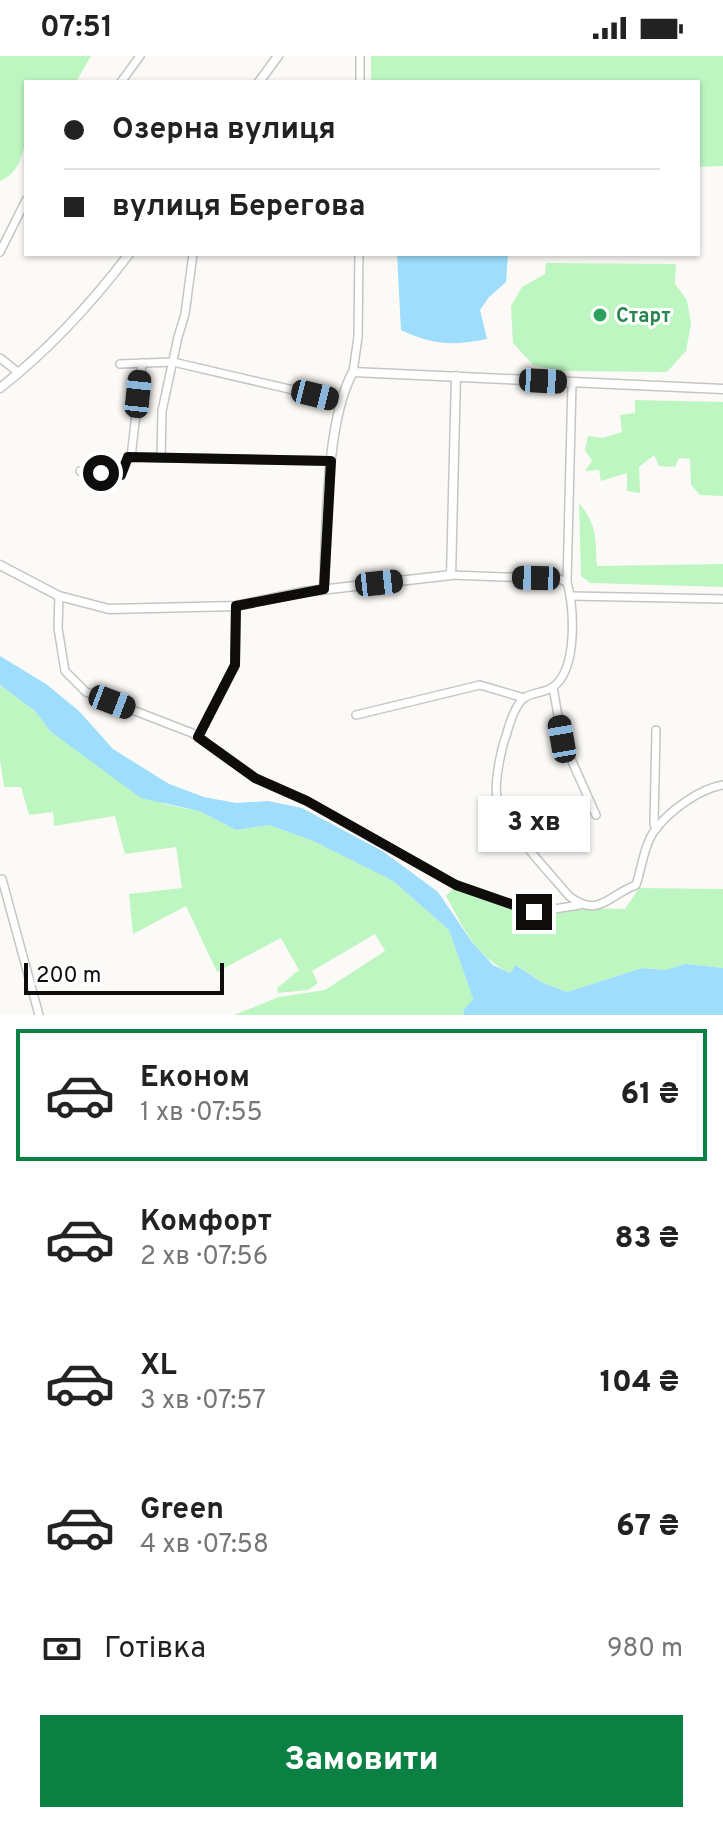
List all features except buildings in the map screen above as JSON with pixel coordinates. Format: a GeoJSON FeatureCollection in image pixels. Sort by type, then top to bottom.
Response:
{"type":"FeatureCollection","features":[{"type":"Feature","properties":{"kind":"street"},"geometry":{"type":"LineString","coordinates":[[122,80],[140,56]]}},
{"type":"Feature","properties":{"kind":"street"},"geometry":{"type":"LineString","coordinates":[[260,80],[278,56]]}},
{"type":"Feature","properties":{"kind":"street"},"geometry":{"type":"LineString","coordinates":[[360,56],[360,80]]}},
{"type":"Feature","properties":{"kind":"street"},"geometry":{"type":"LineString","coordinates":[[0,252],[24,204]]}},
{"type":"Feature","properties":{"kind":"street"},"geometry":{"type":"LineString","coordinates":[[0,388],[34,362],[96,297],[127,256]]}},
{"type":"Feature","properties":{"kind":"street"},"geometry":{"type":"LineString","coordinates":[[161,458],[162,411],[185,314],[193,256]]}},
{"type":"Feature","properties":{"kind":"street"},"geometry":{"type":"LineString","coordinates":[[324,589],[331,461],[341,401],[353,372],[358,337],[359,256]]}},
{"type":"Feature","properties":{"kind":"street"},"geometry":{"type":"LineString","coordinates":[[0,358],[19,373]]}},
{"type":"Feature","properties":{"kind":"street"},"geometry":{"type":"LineString","coordinates":[[120,364],[173,362],[341,401]]}},
{"type":"Feature","properties":{"kind":"street"},"geometry":{"type":"LineString","coordinates":[[131,457],[142,363]]}},
{"type":"Feature","properties":{"kind":"street"},"geometry":{"type":"LineString","coordinates":[[353,372],[723,389]]}},
{"type":"Feature","properties":{"kind":"street"},"geometry":{"type":"LineString","coordinates":[[451,575],[456,376]]}},
{"type":"Feature","properties":{"kind":"street"},"geometry":{"type":"LineString","coordinates":[[356,715],[480,685],[524,698],[553,687],[562,678],[571,647],[571,596],[567,582],[572,383]]}},
{"type":"Feature","properties":{"kind":"street"},"geometry":{"type":"LineString","coordinates":[[80,471],[121,475],[128,457],[331,461]]}},
{"type":"Feature","properties":{"kind":"street"},"geometry":{"type":"LineString","coordinates":[[0,565],[59,596],[109,609],[236,606],[324,589],[451,575],[559,579],[567,582]]}},
{"type":"Feature","properties":{"kind":"street"},"geometry":{"type":"LineString","coordinates":[[59,596],[58,628],[65,671],[86,692],[198,737],[255,778],[307,801],[456,885],[534,912],[580,905],[597,907],[636,885],[646,849],[656,829],[709,787],[723,785]]}},
{"type":"Feature","properties":{"kind":"street"},"geometry":{"type":"LineString","coordinates":[[571,596],[723,599]]}},
{"type":"Feature","properties":{"kind":"street"},"geometry":{"type":"LineString","coordinates":[[198,737],[235,665],[236,606]]}},
{"type":"Feature","properties":{"kind":"street"},"geometry":{"type":"LineString","coordinates":[[553,687],[562,739],[596,815]]}},
{"type":"Feature","properties":{"kind":"street"},"geometry":{"type":"LineString","coordinates":[[524,698],[511,720],[503,744],[496,795],[503,812],[536,857],[580,905]]}},
{"type":"Feature","properties":{"kind":"street"},"geometry":{"type":"LineString","coordinates":[[656,730],[656,829]]}},
{"type":"Feature","properties":{"kind":"street"},"geometry":{"type":"LineString","coordinates":[[2,879],[39,1015]]}},
{"type":"Feature","properties":{"kind":"green space"},"geometry":{"type":"Polygon","coordinates":[[[0,56],[91,56],[77,80],[24,80],[23,152],[11,174],[0,181],[0,56]]]}},
{"type":"Feature","properties":{"kind":"green space"},"geometry":{"type":"Polygon","coordinates":[[[371,56],[723,56],[723,166],[700,167],[700,80],[371,80],[371,56]]]}},
{"type":"Feature","properties":{"kind":"green space","name":"Старт"},"geometry":{"type":"Polygon","coordinates":[[[546,263],[676,264],[675,284],[687,300],[691,324],[686,351],[667,372],[559,371],[533,365],[513,343],[511,306],[522,287],[545,274],[546,263]]]}},
{"type":"Feature","properties":{"kind":"green space"},"geometry":{"type":"Polygon","coordinates":[[[635,400],[723,402],[723,496],[700,495],[691,485],[690,459],[679,458],[675,467],[659,466],[654,455],[639,467],[640,493],[627,491],[627,473],[601,481],[599,470],[585,471],[592,461],[585,450],[588,436],[603,438],[622,432],[620,415],[635,413],[635,400]]]}},
{"type":"Feature","properties":{"kind":"green space"},"geometry":{"type":"Polygon","coordinates":[[[579,503],[593,526],[597,566],[723,564],[723,587],[590,583],[581,576],[579,503]]]}},
{"type":"Feature","properties":{"kind":"green space"},"geometry":{"type":"Polygon","coordinates":[[[0,685],[35,711],[51,732],[164,804],[199,811],[236,830],[269,825],[313,841],[393,881],[449,930],[473,999],[463,1011],[464,1015],[234,1015],[279,997],[325,990],[385,951],[375,934],[312,971],[318,983],[308,990],[278,993],[277,988],[299,970],[281,938],[217,972],[186,906],[133,934],[129,894],[182,888],[176,847],[125,854],[115,816],[54,826],[53,812],[29,815],[21,787],[4,787],[0,760],[0,685]]]}},
{"type":"Feature","properties":{"kind":"green space"},"geometry":{"type":"Polygon","coordinates":[[[456,885],[535,912],[577,908],[625,909],[639,888],[723,889],[723,968],[686,964],[665,970],[642,968],[567,992],[541,982],[517,965],[510,973],[488,959],[458,919],[446,896],[456,885]]]}},
{"type":"Feature","properties":{"kind":"water"},"geometry":{"type":"Polygon","coordinates":[[[397,256],[508,256],[506,282],[480,310],[487,339],[443,343],[401,330],[397,256]]]}},
{"type":"Feature","properties":{"kind":"water"},"geometry":{"type":"Polygon","coordinates":[[[0,656],[46,684],[79,711],[113,749],[169,784],[204,797],[236,803],[268,801],[302,808],[384,852],[438,892],[472,942],[493,965],[510,973],[516,965],[541,982],[567,992],[642,968],[665,970],[686,964],[723,968],[723,1015],[464,1015],[463,1011],[473,999],[449,930],[393,881],[313,841],[269,825],[236,830],[199,811],[141,798],[51,732],[35,711],[0,685],[0,656]]]}},
{"type":"Feature","properties":{"kind":"place","name":"Старт"},"geometry":{"type":"Point","coordinates":[600,315]}},
{"type":"Feature","properties":{"kind":"route"},"geometry":{"type":"LineString","coordinates":[[101,473],[121,475],[128,457],[331,461],[324,589],[236,606],[235,665],[198,737],[255,778],[307,801],[456,885],[534,912]]}}]}
